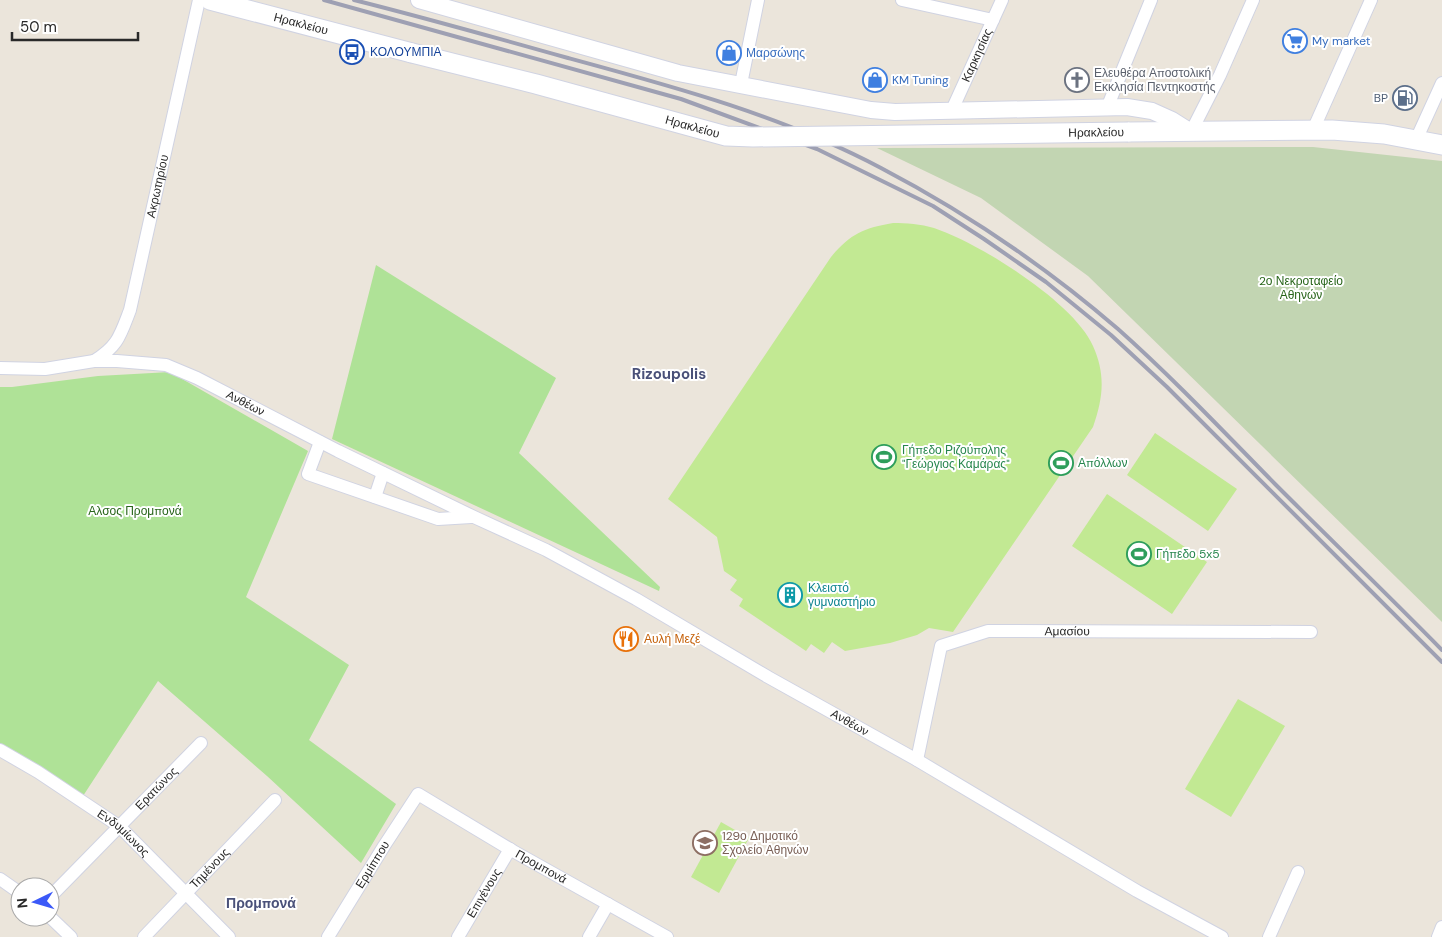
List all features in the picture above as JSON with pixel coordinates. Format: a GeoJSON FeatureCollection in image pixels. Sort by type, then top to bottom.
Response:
{"type":"FeatureCollection","features":[{"type":"Feature","properties":{"kind":"main road","name":"Ηρακλείου"},"geometry":{"type":"LineString","coordinates":[[210,0],[536,84],[726,136],[1313,130],[1384,134],[1442,145]]}},
{"type":"Feature","properties":{"kind":"street","name":"Ακρωτηρίου"},"geometry":{"type":"LineString","coordinates":[[94,361],[108,352],[119,339],[130,310],[200,0]]}},
{"type":"Feature","properties":{"kind":"street","name":"Ηρακλείου"},"geometry":{"type":"LineString","coordinates":[[418,0],[457,5],[678,73],[871,110],[895,112],[1127,107],[1152,111],[1172,120],[1191,132]]}},
{"type":"Feature","properties":{"kind":"street"},"geometry":{"type":"LineString","coordinates":[[740,84],[758,0]]}},
{"type":"Feature","properties":{"kind":"street"},"geometry":{"type":"LineString","coordinates":[[902,0],[993,20]]}},
{"type":"Feature","properties":{"kind":"street","name":"Καρκησίας"},"geometry":{"type":"LineString","coordinates":[[952,110],[1002,0]]}},
{"type":"Feature","properties":{"kind":"street"},"geometry":{"type":"LineString","coordinates":[[1107,108],[1150,0]]}},
{"type":"Feature","properties":{"kind":"street"},"geometry":{"type":"LineString","coordinates":[[1191,132],[1220,75],[1253,0]]}},
{"type":"Feature","properties":{"kind":"street"},"geometry":{"type":"LineString","coordinates":[[1313,130],[1371,0]]}},
{"type":"Feature","properties":{"kind":"street"},"geometry":{"type":"LineString","coordinates":[[1416,140],[1442,83]]}},
{"type":"Feature","properties":{"kind":"street","name":"Ανθέων"},"geometry":{"type":"LineString","coordinates":[[0,368],[45,369],[94,361],[166,366],[197,378],[320,442],[546,550],[636,599],[768,677],[917,760],[1137,891],[1222,937]]}},
{"type":"Feature","properties":{"kind":"street","name":"Ανθέων"},"geometry":{"type":"LineString","coordinates":[[320,442],[308,474],[438,519],[474,517]]}},
{"type":"Feature","properties":{"kind":"street"},"geometry":{"type":"LineString","coordinates":[[375,497],[384,473]]}},
{"type":"Feature","properties":{"kind":"street","name":"Αμασίου"},"geometry":{"type":"LineString","coordinates":[[917,760],[941,646],[988,631],[1311,632]]}},
{"type":"Feature","properties":{"kind":"street","name":"Ερατώνος"},"geometry":{"type":"LineString","coordinates":[[60,887],[201,743]]}},
{"type":"Feature","properties":{"kind":"street","name":"Ενδυμίωνος"},"geometry":{"type":"LineString","coordinates":[[0,750],[38,772],[119,826],[228,937]]}},
{"type":"Feature","properties":{"kind":"street","name":"Προμπονά"},"geometry":{"type":"LineString","coordinates":[[418,794],[510,849],[667,937]]}},
{"type":"Feature","properties":{"kind":"street","name":"Ερμίππου"},"geometry":{"type":"LineString","coordinates":[[328,937],[418,794]]}},
{"type":"Feature","properties":{"kind":"street","name":"Τημένους"},"geometry":{"type":"LineString","coordinates":[[144,937],[275,800]]}},
{"type":"Feature","properties":{"kind":"street","name":"Επιγένους"},"geometry":{"type":"LineString","coordinates":[[458,937],[510,849]]}},
{"type":"Feature","properties":{"kind":"street"},"geometry":{"type":"LineString","coordinates":[[1269,937],[1298,872]]}},
{"type":"Feature","properties":{"kind":"street"},"geometry":{"type":"LineString","coordinates":[[589,937],[608,904]]}},
{"type":"Feature","properties":{"kind":"street"},"geometry":{"type":"LineString","coordinates":[[60,927],[71,937]]}},
{"type":"Feature","properties":{"kind":"street"},"geometry":{"type":"LineString","coordinates":[[1438,937],[1442,927]]}},
{"type":"Feature","properties":{"kind":"green space","name":"2ο Νεκροταφείο Αθηνών"},"geometry":{"type":"Polygon","coordinates":[[[1313,147],[1442,161],[1442,622],[1088,276],[981,198],[877,148],[1313,147]]]}},
{"type":"Feature","properties":{"kind":"green space","name":"Γήπεδο Ριζούπολης \"Γεώργιος Καμάρας\""},"geometry":{"type":"Polygon","coordinates":[[[893,223],[934,228],[953,236],[999,260],[1046,293],[1083,329],[1093,346],[1100,367],[1102,386],[1099,406],[1093,427],[953,632],[929,628],[917,635],[890,643],[845,651],[832,642],[824,653],[811,644],[806,651],[739,606],[743,599],[730,590],[737,580],[724,571],[717,537],[668,499],[831,257],[851,237],[858,233],[893,223]]]}},
{"type":"Feature","properties":{"kind":"green space"},"geometry":{"type":"Polygon","coordinates":[[[376,265],[556,378],[519,453],[660,587],[659,591],[332,439],[376,265]]]}},
{"type":"Feature","properties":{"kind":"green space","name":"Αλσος Προμπονά"},"geometry":{"type":"Polygon","coordinates":[[[170,372],[308,451],[246,597],[349,665],[309,740],[396,804],[361,863],[267,776],[158,681],[83,796],[0,743],[0,387],[98,376],[170,372]]]}},
{"type":"Feature","properties":{"kind":"green space","name":"Γήπεδο 5x5"},"geometry":{"type":"Polygon","coordinates":[[[1155,433],[1237,489],[1208,531],[1127,475],[1155,433]]]}},
{"type":"Feature","properties":{"kind":"green space","name":"Γήπεδο 5x5"},"geometry":{"type":"Polygon","coordinates":[[[1107,494],[1207,562],[1172,614],[1072,546],[1107,494]]]}},
{"type":"Feature","properties":{"kind":"green space"},"geometry":{"type":"Polygon","coordinates":[[[1238,699],[1285,726],[1231,817],[1185,789],[1238,699]]]}},
{"type":"Feature","properties":{"kind":"green space"},"geometry":{"type":"Polygon","coordinates":[[[721,822],[749,838],[719,893],[691,877],[721,822]]]}},
{"type":"Feature","properties":{"kind":"railway"},"geometry":{"type":"LineString","coordinates":[[324,0],[681,99],[817,149],[933,206],[1046,282],[1111,335],[1167,387],[1442,662]]}},
{"type":"Feature","properties":{"kind":"railway"},"geometry":{"type":"LineString","coordinates":[[354,0],[461,28],[728,104],[806,133],[844,150],[881,168],[943,203],[1034,262],[1118,329],[1178,386],[1442,650]]}},
{"type":"Feature","properties":{"kind":"place","name":"My market"},"geometry":{"type":"Point","coordinates":[1295,41]}},
{"type":"Feature","properties":{"kind":"place","name":"ΚΟΛΟΥΜΠΙΑ"},"geometry":{"type":"Point","coordinates":[352,52]}},
{"type":"Feature","properties":{"kind":"place","name":"Μαρσώνης"},"geometry":{"type":"Point","coordinates":[729,53]}},
{"type":"Feature","properties":{"kind":"place","name":"KM Tuning"},"geometry":{"type":"Point","coordinates":[875,80]}},
{"type":"Feature","properties":{"kind":"place","name":"Ελευθέρα Αποστολική Εκκλησία Πεντηκοστής"},"geometry":{"type":"Point","coordinates":[1077,80]}},
{"type":"Feature","properties":{"kind":"place","name":"BP"},"geometry":{"type":"Point","coordinates":[1405,98]}},
{"type":"Feature","properties":{"kind":"place","name":"Γήπεδο Ριζούπολης \"Γεώργιος Καμάρας\""},"geometry":{"type":"Point","coordinates":[884,457]}},
{"type":"Feature","properties":{"kind":"place","name":"Απόλλων"},"geometry":{"type":"Point","coordinates":[1061,463]}},
{"type":"Feature","properties":{"kind":"place","name":"Γήπεδο 5x5"},"geometry":{"type":"Point","coordinates":[1139,554]}},
{"type":"Feature","properties":{"kind":"place","name":"Κλειστό γυμναστήριο"},"geometry":{"type":"Point","coordinates":[790,595]}},
{"type":"Feature","properties":{"kind":"place","name":"Αυλή Μεζέ"},"geometry":{"type":"Point","coordinates":[626,639]}},
{"type":"Feature","properties":{"kind":"place","name":"129ο Δημοτικό Σχολείο Αθηνών"},"geometry":{"type":"Point","coordinates":[705,843]}},
{"type":"Feature","properties":{"kind":"district","name":"Rizoupolis"},"geometry":{"type":"Point","coordinates":[669,374]}},
{"type":"Feature","properties":{"kind":"district","name":"Προμπονά"},"geometry":{"type":"Point","coordinates":[261,903]}}]}
